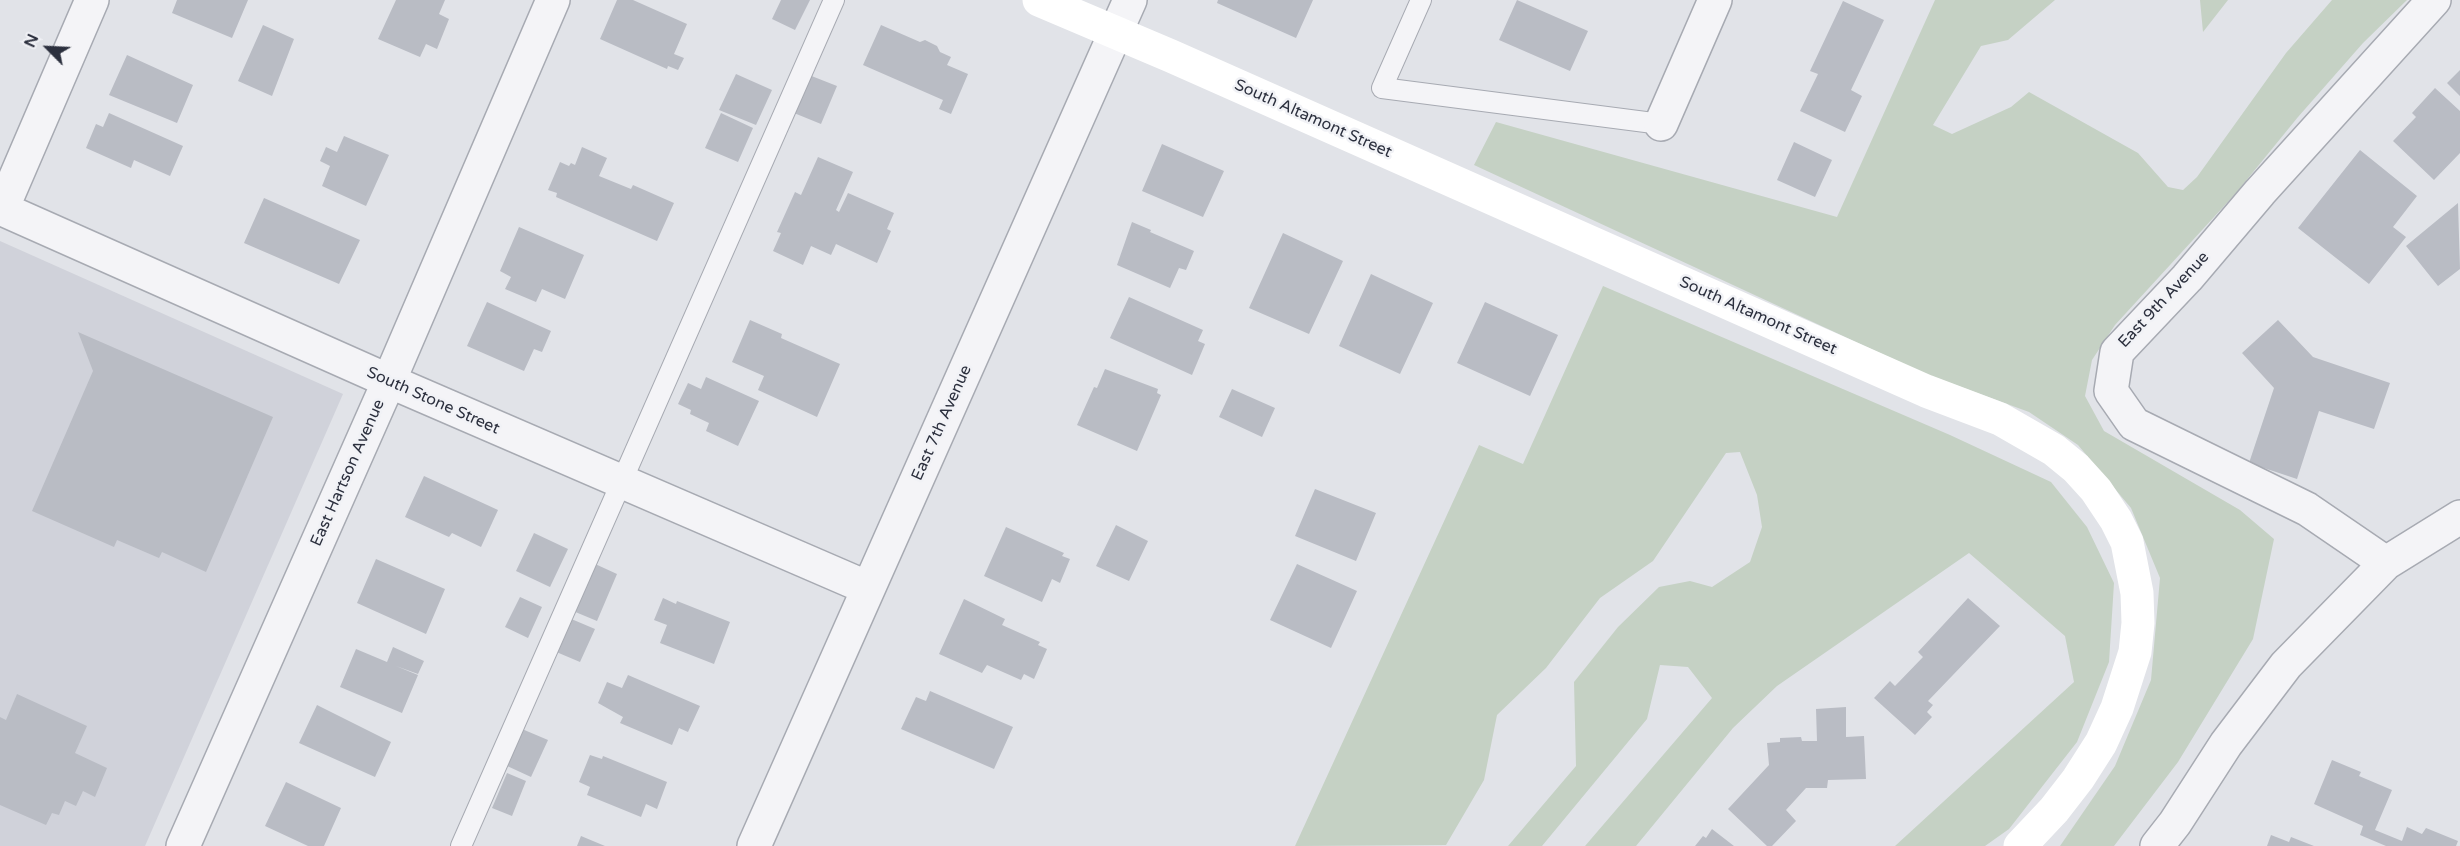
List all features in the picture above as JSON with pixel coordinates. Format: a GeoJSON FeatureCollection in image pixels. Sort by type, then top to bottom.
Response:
{"type":"FeatureCollection","features":[{"type":"Feature","properties":{"kind":"street"},"geometry":{"type":"LineString","coordinates":[[1,208],[92,0]]}},
{"type":"Feature","properties":{"kind":"street","name":"East Hartson Avenue"},"geometry":{"type":"LineString","coordinates":[[183,846],[388,381],[552,0]]}},
{"type":"Feature","properties":{"kind":"street","name":"South Altamont Street"},"geometry":{"type":"LineString","coordinates":[[1039,0],[1926,391],[2000,420],[2054,450],[2076,468],[2096,490],[2116,520],[2127,542],[2137,593],[2138,623],[2135,652],[2117,708],[2101,743],[2078,779],[2054,810],[2020,846]]}},
{"type":"Feature","properties":{"kind":"street","name":"East 7th Avenue"},"geometry":{"type":"LineString","coordinates":[[754,846],[1130,0]]}},
{"type":"Feature","properties":{"kind":"street"},"geometry":{"type":"LineString","coordinates":[[1661,124],[1715,0]]}},
{"type":"Feature","properties":{"kind":"street","name":"East 9th Avenue"},"geometry":{"type":"LineString","coordinates":[[2386,563],[2307,509],[2134,424],[2111,391],[2116,352],[2187,278],[2260,192],[2434,0]]}},
{"type":"Feature","properties":{"kind":"street","name":"South Stone Street"},"geometry":{"type":"LineString","coordinates":[[1,208],[388,381],[868,588]]}},
{"type":"Feature","properties":{"kind":"street"},"geometry":{"type":"LineString","coordinates":[[2157,846],[2175,823],[2226,744],[2286,665],[2386,563],[2460,517]]}},
{"type":"Feature","properties":{"kind":"lane"},"geometry":{"type":"LineString","coordinates":[[461,846],[834,0]]}},
{"type":"Feature","properties":{"kind":"lane"},"geometry":{"type":"LineString","coordinates":[[1421,0],[1382,88],[1661,124]]}},
{"type":"Feature","properties":{"kind":"shaded area"},"geometry":{"type":"Polygon","coordinates":[[[0,241],[343,394],[145,846],[0,846],[0,241]]]}},
{"type":"Feature","properties":{"kind":"green space"},"geometry":{"type":"Polygon","coordinates":[[[1935,0],[2055,0],[2008,40],[1981,46],[1933,125],[1952,134],[2011,107],[2029,92],[2138,153],[2168,187],[2183,190],[2197,177],[2286,53],[2332,0],[2407,0],[2363,43],[2236,193],[2115,325],[2092,360],[2085,396],[2104,431],[2240,510],[2274,539],[2253,639],[2178,762],[2114,846],[2060,846],[2115,766],[2151,680],[2160,578],[2131,508],[2078,445],[2029,412],[1923,373],[1474,165],[1496,122],[1837,217],[1935,0]]]}},
{"type":"Feature","properties":{"kind":"green space"},"geometry":{"type":"Polygon","coordinates":[[[2200,0],[2228,0],[2203,32],[2200,0]]]}},
{"type":"Feature","properties":{"kind":"green space"},"geometry":{"type":"Polygon","coordinates":[[[1603,286],[1950,435],[2051,482],[2087,527],[2114,583],[2109,662],[2077,742],[2009,829],[1985,846],[1895,846],[2074,682],[2065,636],[1969,553],[1777,686],[1733,728],[1636,846],[1585,846],[1712,698],[1688,667],[1660,665],[1647,719],[1542,846],[1508,846],[1576,766],[1574,682],[1618,627],[1659,587],[1690,581],[1712,587],[1750,562],[1762,527],[1757,495],[1740,452],[1726,453],[1653,561],[1600,598],[1546,668],[1497,715],[1484,780],[1446,845],[1295,846],[1479,445],[1523,464],[1603,286]]]}},
{"type":"Feature","properties":{"kind":"building"},"geometry":{"type":"Polygon","coordinates":[[[177,0],[248,0],[232,38],[172,13],[177,0]]]}},
{"type":"Feature","properties":{"kind":"building"},"geometry":{"type":"Polygon","coordinates":[[[396,0],[445,0],[439,14],[449,19],[437,49],[426,44],[420,57],[378,39],[396,0]]]}},
{"type":"Feature","properties":{"kind":"building"},"geometry":{"type":"Polygon","coordinates":[[[617,0],[633,0],[687,24],[674,54],[684,58],[678,70],[668,66],[667,69],[600,39],[617,0]]]}},
{"type":"Feature","properties":{"kind":"building"},"geometry":{"type":"Polygon","coordinates":[[[781,0],[810,0],[795,30],[772,19],[781,0]]]}},
{"type":"Feature","properties":{"kind":"building"},"geometry":{"type":"Polygon","coordinates":[[[1218,0],[1313,0],[1296,38],[1217,3],[1218,0]]]}},
{"type":"Feature","properties":{"kind":"building"},"geometry":{"type":"Polygon","coordinates":[[[1517,0],[1588,31],[1570,71],[1499,40],[1517,0]]]}},
{"type":"Feature","properties":{"kind":"building"},"geometry":{"type":"Polygon","coordinates":[[[1843,1],[1884,20],[1851,90],[1862,96],[1845,132],[1800,111],[1818,74],[1810,71],[1843,1]]]}},
{"type":"Feature","properties":{"kind":"building"},"geometry":{"type":"Polygon","coordinates":[[[263,25],[294,39],[272,96],[238,81],[263,25]]]}},
{"type":"Feature","properties":{"kind":"building"},"geometry":{"type":"Polygon","coordinates":[[[881,25],[920,42],[925,40],[937,46],[940,52],[951,57],[947,65],[968,74],[951,114],[939,109],[943,100],[863,65],[881,25]]]}},
{"type":"Feature","properties":{"kind":"building"},"geometry":{"type":"Polygon","coordinates":[[[127,55],[193,85],[177,123],[109,95],[127,55]]]}},
{"type":"Feature","properties":{"kind":"building"},"geometry":{"type":"Polygon","coordinates":[[[2460,70],[2460,96],[2447,83],[2460,70]]]}},
{"type":"Feature","properties":{"kind":"building"},"geometry":{"type":"Polygon","coordinates":[[[736,74],[772,90],[756,125],[719,110],[736,74]]]}},
{"type":"Feature","properties":{"kind":"building"},"geometry":{"type":"Polygon","coordinates":[[[809,75],[837,86],[821,124],[794,113],[809,75]]]}},
{"type":"Feature","properties":{"kind":"building"},"geometry":{"type":"Polygon","coordinates":[[[2435,88],[2460,111],[2460,153],[2434,180],[2393,141],[2416,117],[2412,113],[2435,88]]]}},
{"type":"Feature","properties":{"kind":"building"},"geometry":{"type":"Polygon","coordinates":[[[109,113],[183,146],[170,176],[134,160],[131,168],[86,148],[96,124],[103,127],[109,113]]]}},
{"type":"Feature","properties":{"kind":"building"},"geometry":{"type":"Polygon","coordinates":[[[721,113],[753,128],[738,162],[705,148],[721,113]]]}},
{"type":"Feature","properties":{"kind":"building"},"geometry":{"type":"Polygon","coordinates":[[[344,136],[389,155],[366,206],[322,186],[330,166],[320,161],[326,147],[337,152],[344,136]]]}},
{"type":"Feature","properties":{"kind":"building"},"geometry":{"type":"Polygon","coordinates":[[[1794,142],[1832,160],[1815,197],[1777,180],[1794,142]]]}},
{"type":"Feature","properties":{"kind":"building"},"geometry":{"type":"Polygon","coordinates":[[[1162,144],[1224,171],[1203,217],[1142,191],[1162,144]]]}},
{"type":"Feature","properties":{"kind":"building"},"geometry":{"type":"Polygon","coordinates":[[[582,147],[607,158],[599,176],[631,189],[633,185],[674,203],[657,241],[556,197],[557,193],[548,190],[560,162],[569,166],[571,163],[575,165],[582,147]]]}},
{"type":"Feature","properties":{"kind":"building"},"geometry":{"type":"Polygon","coordinates":[[[2360,150],[2417,196],[2393,227],[2406,237],[2369,284],[2298,228],[2360,150]]]}},
{"type":"Feature","properties":{"kind":"building"},"geometry":{"type":"Polygon","coordinates":[[[818,157],[853,172],[836,210],[839,212],[848,193],[894,213],[887,229],[891,231],[877,263],[836,244],[831,255],[811,246],[803,265],[773,251],[781,233],[777,232],[795,192],[801,195],[818,157]]]}},
{"type":"Feature","properties":{"kind":"building"},"geometry":{"type":"Polygon","coordinates":[[[264,198],[360,240],[339,284],[244,243],[264,198]]]}},
{"type":"Feature","properties":{"kind":"building"},"geometry":{"type":"Polygon","coordinates":[[[2458,203],[2460,269],[2438,286],[2406,246],[2458,203]]]}},
{"type":"Feature","properties":{"kind":"building"},"geometry":{"type":"Polygon","coordinates":[[[1132,222],[1194,251],[1186,270],[1179,268],[1170,288],[1117,265],[1132,222]]]}},
{"type":"Feature","properties":{"kind":"building"},"geometry":{"type":"Polygon","coordinates":[[[519,227],[584,255],[565,299],[542,289],[536,302],[505,289],[511,277],[500,271],[519,227]]]}},
{"type":"Feature","properties":{"kind":"building"},"geometry":{"type":"Polygon","coordinates":[[[1283,233],[1343,261],[1309,334],[1249,308],[1283,233]]]}},
{"type":"Feature","properties":{"kind":"building"},"geometry":{"type":"Polygon","coordinates":[[[1371,274],[1433,303],[1400,374],[1339,346],[1371,274]]]}},
{"type":"Feature","properties":{"kind":"building"},"geometry":{"type":"Polygon","coordinates":[[[1129,297],[1203,330],[1198,341],[1205,344],[1192,375],[1110,338],[1129,297]]]}},
{"type":"Feature","properties":{"kind":"building"},"geometry":{"type":"Polygon","coordinates":[[[487,302],[551,331],[542,352],[534,349],[524,371],[467,346],[487,302]]]}},
{"type":"Feature","properties":{"kind":"building"},"geometry":{"type":"Polygon","coordinates":[[[1485,302],[1558,335],[1530,396],[1457,363],[1485,302]]]}},
{"type":"Feature","properties":{"kind":"building"},"geometry":{"type":"Polygon","coordinates":[[[750,320],[782,334],[781,338],[840,364],[817,417],[758,390],[764,376],[732,362],[750,320]]]}},
{"type":"Feature","properties":{"kind":"building"},"geometry":{"type":"Polygon","coordinates":[[[2278,320],[2313,357],[2390,383],[2374,429],[2319,411],[2297,479],[2249,463],[2274,388],[2242,353],[2278,320]]]}},
{"type":"Feature","properties":{"kind":"building"},"geometry":{"type":"Polygon","coordinates":[[[78,332],[273,417],[206,572],[162,552],[159,558],[117,540],[114,547],[32,511],[93,371],[78,332]]]}},
{"type":"Feature","properties":{"kind":"building"},"geometry":{"type":"Polygon","coordinates":[[[1105,369],[1158,389],[1157,393],[1161,395],[1137,451],[1077,425],[1105,369]]]}},
{"type":"Feature","properties":{"kind":"building"},"geometry":{"type":"Polygon","coordinates":[[[706,377],[759,401],[738,446],[706,431],[709,423],[690,414],[691,410],[678,404],[688,383],[701,389],[706,377]]]}},
{"type":"Feature","properties":{"kind":"building"},"geometry":{"type":"Polygon","coordinates":[[[1232,389],[1275,408],[1262,437],[1219,417],[1232,389]]]}},
{"type":"Feature","properties":{"kind":"building"},"geometry":{"type":"Polygon","coordinates":[[[424,476],[498,510],[481,547],[452,533],[449,537],[405,517],[424,476]]]}},
{"type":"Feature","properties":{"kind":"building"},"geometry":{"type":"Polygon","coordinates":[[[1315,489],[1376,513],[1356,561],[1295,536],[1315,489]]]}},
{"type":"Feature","properties":{"kind":"building"},"geometry":{"type":"Polygon","coordinates":[[[1116,525],[1148,541],[1129,581],[1096,566],[1116,525]]]}},
{"type":"Feature","properties":{"kind":"building"},"geometry":{"type":"Polygon","coordinates":[[[1006,527],[1064,553],[1062,556],[1070,559],[1060,583],[1052,579],[1042,602],[984,576],[1006,527]]]}},
{"type":"Feature","properties":{"kind":"building"},"geometry":{"type":"Polygon","coordinates":[[[534,533],[568,549],[550,587],[516,571],[534,533]]]}},
{"type":"Feature","properties":{"kind":"building"},"geometry":{"type":"Polygon","coordinates":[[[376,559],[445,589],[426,634],[357,603],[376,559]]]}},
{"type":"Feature","properties":{"kind":"building"},"geometry":{"type":"Polygon","coordinates":[[[593,563],[617,574],[597,621],[573,611],[593,563]]]}},
{"type":"Feature","properties":{"kind":"building"},"geometry":{"type":"Polygon","coordinates":[[[1297,564],[1357,591],[1331,648],[1270,620],[1297,564]]]}},
{"type":"Feature","properties":{"kind":"building"},"geometry":{"type":"Polygon","coordinates":[[[520,597],[542,607],[528,638],[505,627],[520,597]]]}},
{"type":"Feature","properties":{"kind":"building"},"geometry":{"type":"Polygon","coordinates":[[[663,598],[676,604],[677,601],[730,622],[714,664],[660,643],[667,625],[654,620],[663,598]]]}},
{"type":"Feature","properties":{"kind":"building"},"geometry":{"type":"Polygon","coordinates":[[[1968,598],[2000,626],[1928,701],[1933,705],[1927,712],[1932,717],[1915,735],[1874,698],[1890,681],[1895,686],[1923,657],[1918,652],[1968,598]]]}},
{"type":"Feature","properties":{"kind":"building"},"geometry":{"type":"Polygon","coordinates":[[[964,599],[1005,619],[1002,625],[1040,642],[1038,645],[1047,649],[1034,679],[1024,674],[1021,680],[987,665],[982,673],[939,654],[964,599]]]}},
{"type":"Feature","properties":{"kind":"building"},"geometry":{"type":"Polygon","coordinates":[[[569,618],[595,629],[580,662],[554,651],[569,618]]]}},
{"type":"Feature","properties":{"kind":"building"},"geometry":{"type":"Polygon","coordinates":[[[393,647],[424,661],[418,674],[396,666],[418,675],[402,713],[340,687],[356,649],[387,662],[393,647]]]}},
{"type":"Feature","properties":{"kind":"building"},"geometry":{"type":"Polygon","coordinates":[[[628,675],[700,706],[688,732],[679,728],[672,745],[620,723],[623,717],[598,703],[607,682],[622,688],[628,675]]]}},
{"type":"Feature","properties":{"kind":"building"},"geometry":{"type":"Polygon","coordinates":[[[930,691],[1013,727],[994,769],[901,729],[916,697],[926,701],[930,691]]]}},
{"type":"Feature","properties":{"kind":"building"},"geometry":{"type":"Polygon","coordinates":[[[17,694],[87,726],[75,753],[107,768],[95,797],[83,791],[76,806],[65,801],[59,815],[52,813],[46,825],[0,805],[0,717],[6,720],[17,694]]]}},
{"type":"Feature","properties":{"kind":"building"},"geometry":{"type":"Polygon","coordinates":[[[317,705],[391,742],[375,777],[299,743],[317,705]]]}},
{"type":"Feature","properties":{"kind":"building"},"geometry":{"type":"Polygon","coordinates":[[[1846,707],[1846,737],[1864,736],[1866,779],[1828,780],[1827,788],[1806,788],[1786,810],[1796,821],[1772,846],[1767,846],[1728,809],[1769,765],[1767,743],[1780,742],[1780,738],[1801,737],[1802,741],[1817,741],[1816,709],[1846,707]]]}},
{"type":"Feature","properties":{"kind":"building"},"geometry":{"type":"Polygon","coordinates":[[[522,729],[548,740],[531,777],[505,765],[522,729]]]}},
{"type":"Feature","properties":{"kind":"building"},"geometry":{"type":"Polygon","coordinates":[[[590,755],[602,759],[603,756],[667,782],[657,809],[646,804],[641,817],[587,795],[590,787],[579,782],[590,755]]]}},
{"type":"Feature","properties":{"kind":"building"},"geometry":{"type":"Polygon","coordinates":[[[2332,760],[2361,772],[2359,776],[2392,790],[2375,830],[2402,841],[2407,827],[2422,834],[2426,828],[2458,841],[2456,846],[2386,846],[2360,835],[2363,826],[2314,804],[2332,760]]]}},
{"type":"Feature","properties":{"kind":"building"},"geometry":{"type":"Polygon","coordinates":[[[507,773],[526,781],[512,816],[492,808],[507,773]]]}},
{"type":"Feature","properties":{"kind":"building"},"geometry":{"type":"Polygon","coordinates":[[[286,782],[341,808],[324,846],[308,846],[265,826],[286,782]]]}},
{"type":"Feature","properties":{"kind":"building"},"geometry":{"type":"Polygon","coordinates":[[[1712,829],[1734,846],[1695,846],[1703,836],[1706,838],[1712,829]]]}},
{"type":"Feature","properties":{"kind":"building"},"geometry":{"type":"Polygon","coordinates":[[[2271,835],[2289,842],[2291,837],[2314,846],[2267,846],[2271,835]]]}},
{"type":"Feature","properties":{"kind":"building"},"geometry":{"type":"Polygon","coordinates":[[[581,836],[605,846],[577,846],[581,836]]]}}]}
